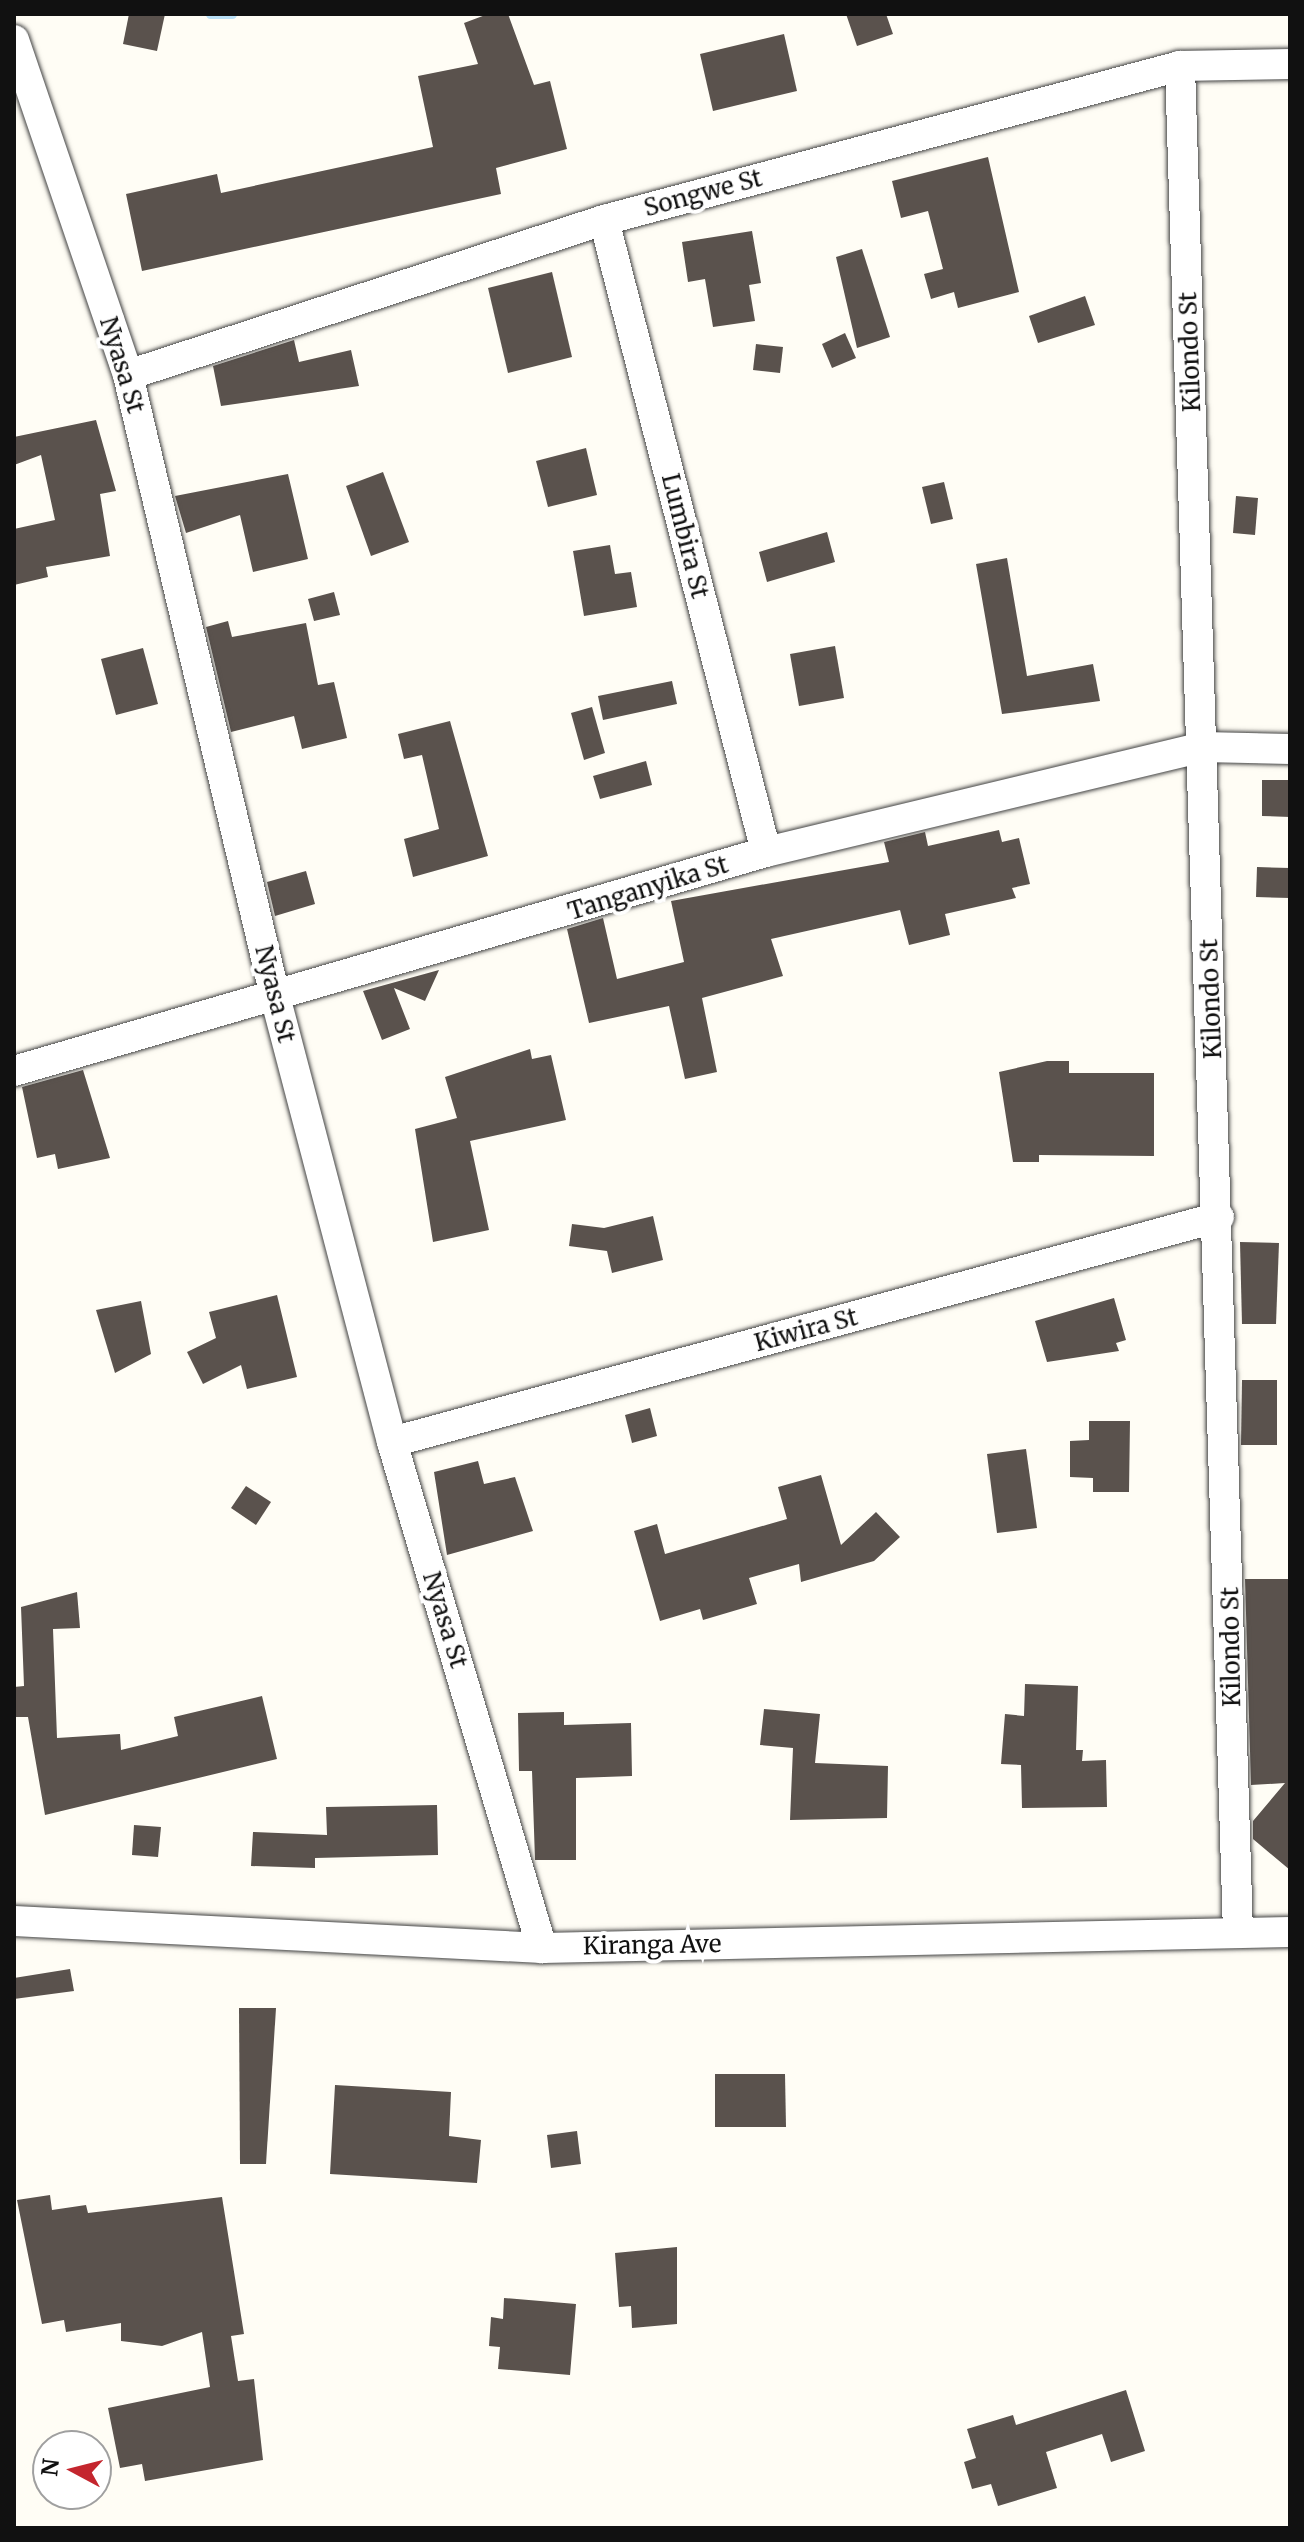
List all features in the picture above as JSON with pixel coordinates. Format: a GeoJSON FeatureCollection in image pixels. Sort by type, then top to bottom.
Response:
{"type":"FeatureCollection","features":[{"type":"Feature","properties":{"kind":"street","name":"Nyasa St"},"geometry":{"type":"LineString","coordinates":[[14,40],[128,375],[276,1000],[392,1442],[542,1948]]}},
{"type":"Feature","properties":{"kind":"street","name":"Songwe St"},"geometry":{"type":"LineString","coordinates":[[128,375],[604,220],[1180,66],[1290,64]]}},
{"type":"Feature","properties":{"kind":"street","name":"Kilondo St"},"geometry":{"type":"LineString","coordinates":[[1180,66],[1219,1217],[1238,1932]]}},
{"type":"Feature","properties":{"kind":"street","name":"Lumbira St"},"geometry":{"type":"LineString","coordinates":[[604,220],[766,852]]}},
{"type":"Feature","properties":{"kind":"street","name":"Tanganyika St"},"geometry":{"type":"LineString","coordinates":[[14,1071],[276,1000],[766,852],[1202,747],[1290,749]]}},
{"type":"Feature","properties":{"kind":"street","name":"Kiwira St"},"geometry":{"type":"LineString","coordinates":[[392,1442],[1219,1217]]}},
{"type":"Feature","properties":{"kind":"street","name":"Kiranga Ave"},"geometry":{"type":"LineString","coordinates":[[14,1921],[542,1948],[1290,1932]]}},
{"type":"Feature","properties":{"kind":"building"},"geometry":{"type":"Polygon","coordinates":[[[129,14],[165,14],[157,51],[123,44],[129,14]]]}},
{"type":"Feature","properties":{"kind":"building"},"geometry":{"type":"Polygon","coordinates":[[[488,14],[508,14],[534,85],[550,81],[567,149],[496,168],[501,194],[142,271],[126,194],[217,174],[221,193],[433,147],[418,76],[478,64],[464,23],[488,14]]]}},
{"type":"Feature","properties":{"kind":"building"},"geometry":{"type":"Polygon","coordinates":[[[846,14],[886,14],[893,34],[857,46],[846,14]]]}},
{"type":"Feature","properties":{"kind":"building"},"geometry":{"type":"Polygon","coordinates":[[[784,34],[797,91],[713,111],[700,54],[784,34]]]}},
{"type":"Feature","properties":{"kind":"building"},"geometry":{"type":"Polygon","coordinates":[[[988,157],[1019,292],[958,308],[954,292],[931,299],[924,274],[943,269],[928,211],[901,218],[892,181],[988,157]]]}},
{"type":"Feature","properties":{"kind":"building"},"geometry":{"type":"Polygon","coordinates":[[[752,231],[761,283],[749,285],[755,321],[713,327],[705,279],[688,282],[682,242],[752,231]]]}},
{"type":"Feature","properties":{"kind":"building"},"geometry":{"type":"Polygon","coordinates":[[[862,249],[890,337],[857,348],[836,257],[862,249]]]}},
{"type":"Feature","properties":{"kind":"building"},"geometry":{"type":"Polygon","coordinates":[[[552,272],[572,357],[508,373],[488,288],[552,272]]]}},
{"type":"Feature","properties":{"kind":"building"},"geometry":{"type":"Polygon","coordinates":[[[1085,296],[1095,325],[1038,343],[1029,316],[1085,296]]]}},
{"type":"Feature","properties":{"kind":"building"},"geometry":{"type":"Polygon","coordinates":[[[845,333],[856,358],[832,368],[822,344],[845,333]]]}},
{"type":"Feature","properties":{"kind":"building"},"geometry":{"type":"Polygon","coordinates":[[[294,340],[299,362],[351,350],[359,386],[221,406],[213,366],[294,340]]]}},
{"type":"Feature","properties":{"kind":"building"},"geometry":{"type":"Polygon","coordinates":[[[756,344],[783,347],[780,373],[753,370],[756,344]]]}},
{"type":"Feature","properties":{"kind":"building"},"geometry":{"type":"Polygon","coordinates":[[[96,420],[116,491],[100,494],[110,556],[46,567],[48,577],[14,585],[14,529],[55,520],[41,455],[14,465],[14,437],[96,420]]]}},
{"type":"Feature","properties":{"kind":"building"},"geometry":{"type":"Polygon","coordinates":[[[586,448],[597,495],[548,507],[536,461],[586,448]]]}},
{"type":"Feature","properties":{"kind":"building"},"geometry":{"type":"Polygon","coordinates":[[[383,472],[409,542],[371,556],[346,486],[383,472]]]}},
{"type":"Feature","properties":{"kind":"building"},"geometry":{"type":"Polygon","coordinates":[[[288,474],[308,559],[253,572],[240,515],[186,533],[175,496],[288,474]]]}},
{"type":"Feature","properties":{"kind":"building"},"geometry":{"type":"Polygon","coordinates":[[[944,482],[953,519],[931,524],[922,487],[944,482]]]}},
{"type":"Feature","properties":{"kind":"building"},"geometry":{"type":"Polygon","coordinates":[[[1236,496],[1258,498],[1255,535],[1233,533],[1236,496]]]}},
{"type":"Feature","properties":{"kind":"building"},"geometry":{"type":"Polygon","coordinates":[[[827,532],[835,562],[767,582],[759,552],[827,532]]]}},
{"type":"Feature","properties":{"kind":"building"},"geometry":{"type":"Polygon","coordinates":[[[610,545],[615,574],[631,572],[637,607],[584,616],[573,551],[610,545]]]}},
{"type":"Feature","properties":{"kind":"building"},"geometry":{"type":"Polygon","coordinates":[[[1007,558],[1027,676],[1093,664],[1100,701],[1002,714],[976,564],[1007,558]]]}},
{"type":"Feature","properties":{"kind":"building"},"geometry":{"type":"Polygon","coordinates":[[[334,592],[340,615],[314,621],[308,599],[334,592]]]}},
{"type":"Feature","properties":{"kind":"building"},"geometry":{"type":"Polygon","coordinates":[[[228,621],[232,637],[306,623],[318,685],[334,682],[347,738],[302,749],[294,716],[231,732],[206,627],[228,621]]]}},
{"type":"Feature","properties":{"kind":"building"},"geometry":{"type":"Polygon","coordinates":[[[835,646],[844,698],[799,706],[790,654],[835,646]]]}},
{"type":"Feature","properties":{"kind":"building"},"geometry":{"type":"Polygon","coordinates":[[[143,648],[158,704],[116,715],[101,659],[143,648]]]}},
{"type":"Feature","properties":{"kind":"building"},"geometry":{"type":"Polygon","coordinates":[[[672,681],[677,704],[603,720],[598,696],[672,681]]]}},
{"type":"Feature","properties":{"kind":"building"},"geometry":{"type":"Polygon","coordinates":[[[592,707],[605,753],[584,760],[571,713],[592,707]]]}},
{"type":"Feature","properties":{"kind":"building"},"geometry":{"type":"Polygon","coordinates":[[[450,721],[488,856],[413,877],[404,839],[439,829],[422,755],[404,759],[398,734],[450,721]]]}},
{"type":"Feature","properties":{"kind":"building"},"geometry":{"type":"Polygon","coordinates":[[[646,761],[652,785],[600,799],[593,776],[646,761]]]}},
{"type":"Feature","properties":{"kind":"building"},"geometry":{"type":"Polygon","coordinates":[[[1262,780],[1290,780],[1290,817],[1262,816],[1262,780]]]}},
{"type":"Feature","properties":{"kind":"building"},"geometry":{"type":"Polygon","coordinates":[[[999,830],[1002,842],[1019,838],[1030,884],[1012,888],[1016,898],[945,914],[950,935],[909,945],[900,910],[771,939],[783,976],[702,998],[717,1072],[685,1079],[669,1006],[589,1023],[567,929],[603,918],[617,979],[684,962],[671,901],[889,862],[884,842],[925,832],[928,846],[999,830]]]}},
{"type":"Feature","properties":{"kind":"building"},"geometry":{"type":"Polygon","coordinates":[[[1257,867],[1290,868],[1290,898],[1256,897],[1257,867]]]}},
{"type":"Feature","properties":{"kind":"building"},"geometry":{"type":"Polygon","coordinates":[[[306,871],[315,904],[275,916],[267,882],[306,871]]]}},
{"type":"Feature","properties":{"kind":"building"},"geometry":{"type":"Polygon","coordinates":[[[439,970],[425,1001],[394,988],[410,1029],[382,1040],[363,991],[439,970]]]}},
{"type":"Feature","properties":{"kind":"building"},"geometry":{"type":"Polygon","coordinates":[[[530,1049],[532,1059],[551,1055],[566,1120],[470,1141],[489,1230],[433,1242],[415,1129],[457,1118],[445,1077],[530,1049]]]}},
{"type":"Feature","properties":{"kind":"building"},"geometry":{"type":"Polygon","coordinates":[[[1047,1061],[1069,1061],[1069,1073],[1154,1073],[1154,1156],[1039,1155],[1039,1162],[1013,1162],[999,1072],[1047,1061]]]}},
{"type":"Feature","properties":{"kind":"building"},"geometry":{"type":"Polygon","coordinates":[[[83,1070],[110,1158],[58,1169],[55,1154],[37,1158],[22,1087],[83,1070]]]}},
{"type":"Feature","properties":{"kind":"building"},"geometry":{"type":"Polygon","coordinates":[[[653,1216],[663,1260],[612,1273],[607,1251],[569,1246],[572,1224],[604,1228],[653,1216]]]}},
{"type":"Feature","properties":{"kind":"building"},"geometry":{"type":"Polygon","coordinates":[[[1240,1242],[1279,1243],[1276,1324],[1242,1324],[1240,1242]]]}},
{"type":"Feature","properties":{"kind":"building"},"geometry":{"type":"Polygon","coordinates":[[[277,1295],[297,1377],[247,1389],[241,1365],[203,1384],[187,1352],[216,1338],[209,1312],[277,1295]]]}},
{"type":"Feature","properties":{"kind":"building"},"geometry":{"type":"Polygon","coordinates":[[[1114,1298],[1126,1340],[1116,1343],[1119,1351],[1047,1362],[1035,1321],[1114,1298]]]}},
{"type":"Feature","properties":{"kind":"building"},"geometry":{"type":"Polygon","coordinates":[[[141,1301],[151,1354],[115,1373],[96,1310],[141,1301]]]}},
{"type":"Feature","properties":{"kind":"building"},"geometry":{"type":"Polygon","coordinates":[[[1242,1380],[1277,1380],[1277,1445],[1241,1445],[1242,1380]]]}},
{"type":"Feature","properties":{"kind":"building"},"geometry":{"type":"Polygon","coordinates":[[[650,1408],[657,1436],[632,1443],[625,1415],[650,1408]]]}},
{"type":"Feature","properties":{"kind":"building"},"geometry":{"type":"Polygon","coordinates":[[[1089,1421],[1130,1421],[1129,1492],[1093,1492],[1093,1478],[1070,1477],[1070,1441],[1089,1440],[1089,1421]]]}},
{"type":"Feature","properties":{"kind":"building"},"geometry":{"type":"Polygon","coordinates":[[[1026,1449],[1037,1528],[997,1533],[987,1454],[1026,1449]]]}},
{"type":"Feature","properties":{"kind":"building"},"geometry":{"type":"Polygon","coordinates":[[[478,1461],[484,1484],[515,1477],[533,1531],[447,1555],[434,1472],[478,1461]]]}},
{"type":"Feature","properties":{"kind":"building"},"geometry":{"type":"Polygon","coordinates":[[[821,1475],[841,1545],[876,1512],[900,1537],[874,1561],[801,1582],[799,1564],[749,1578],[757,1604],[703,1620],[700,1609],[660,1621],[634,1531],[657,1524],[665,1554],[787,1519],[778,1487],[821,1475]]]}},
{"type":"Feature","properties":{"kind":"building"},"geometry":{"type":"Polygon","coordinates":[[[246,1486],[271,1502],[256,1525],[231,1508],[246,1486]]]}},
{"type":"Feature","properties":{"kind":"building"},"geometry":{"type":"Polygon","coordinates":[[[1245,1579],[1290,1579],[1290,1870],[1253,1839],[1253,1821],[1285,1783],[1251,1785],[1245,1579]]]}},
{"type":"Feature","properties":{"kind":"building"},"geometry":{"type":"Polygon","coordinates":[[[77,1592],[80,1628],[53,1629],[57,1738],[120,1734],[121,1750],[178,1736],[174,1717],[262,1696],[277,1759],[45,1815],[28,1717],[14,1717],[14,1687],[24,1686],[21,1607],[77,1592]]]}},
{"type":"Feature","properties":{"kind":"building"},"geometry":{"type":"Polygon","coordinates":[[[1025,1684],[1078,1686],[1076,1750],[1083,1750],[1082,1761],[1106,1760],[1107,1807],[1022,1808],[1021,1765],[1001,1764],[1005,1714],[1024,1716],[1025,1684]]]}},
{"type":"Feature","properties":{"kind":"building"},"geometry":{"type":"Polygon","coordinates":[[[764,1709],[820,1714],[815,1763],[888,1766],[887,1818],[790,1820],[793,1748],[760,1745],[764,1709]]]}},
{"type":"Feature","properties":{"kind":"building"},"geometry":{"type":"Polygon","coordinates":[[[564,1712],[564,1725],[631,1723],[632,1776],[576,1778],[576,1860],[535,1860],[532,1771],[519,1771],[518,1713],[564,1712]]]}},
{"type":"Feature","properties":{"kind":"building"},"geometry":{"type":"Polygon","coordinates":[[[437,1805],[438,1855],[315,1858],[315,1868],[251,1866],[253,1832],[327,1835],[326,1807],[437,1805]]]}},
{"type":"Feature","properties":{"kind":"building"},"geometry":{"type":"Polygon","coordinates":[[[134,1825],[161,1827],[158,1857],[132,1855],[134,1825]]]}},
{"type":"Feature","properties":{"kind":"building"},"geometry":{"type":"Polygon","coordinates":[[[70,1969],[74,1991],[14,1999],[14,1978],[70,1969]]]}},
{"type":"Feature","properties":{"kind":"building"},"geometry":{"type":"Polygon","coordinates":[[[239,2008],[276,2008],[266,2164],[240,2164],[239,2008]]]}},
{"type":"Feature","properties":{"kind":"building"},"geometry":{"type":"Polygon","coordinates":[[[715,2074],[785,2074],[786,2127],[715,2127],[715,2074]]]}},
{"type":"Feature","properties":{"kind":"building"},"geometry":{"type":"Polygon","coordinates":[[[335,2085],[451,2092],[449,2136],[481,2140],[477,2183],[330,2174],[335,2085]]]}},
{"type":"Feature","properties":{"kind":"building"},"geometry":{"type":"Polygon","coordinates":[[[577,2131],[581,2164],[551,2168],[547,2135],[577,2131]]]}},
{"type":"Feature","properties":{"kind":"building"},"geometry":{"type":"Polygon","coordinates":[[[50,2195],[52,2210],[86,2205],[88,2213],[222,2197],[244,2334],[231,2336],[238,2381],[254,2379],[263,2460],[145,2481],[142,2464],[120,2468],[108,2408],[210,2387],[202,2332],[162,2346],[121,2341],[121,2323],[66,2332],[64,2320],[42,2324],[17,2200],[50,2195]]]}},
{"type":"Feature","properties":{"kind":"building"},"geometry":{"type":"Polygon","coordinates":[[[677,2247],[677,2324],[632,2328],[631,2306],[619,2307],[615,2253],[677,2247]]]}},
{"type":"Feature","properties":{"kind":"building"},"geometry":{"type":"Polygon","coordinates":[[[504,2298],[576,2304],[570,2375],[498,2369],[500,2347],[489,2346],[491,2317],[503,2319],[504,2298]]]}},
{"type":"Feature","properties":{"kind":"building"},"geometry":{"type":"Polygon","coordinates":[[[1126,2390],[1145,2451],[1111,2462],[1102,2434],[1046,2452],[1057,2488],[998,2506],[991,2484],[972,2489],[964,2462],[976,2458],[967,2429],[1013,2415],[1016,2425],[1126,2390]]]}},
{"type":"Feature","properties":{"kind":"waterway"},"geometry":{"type":"LineString","coordinates":[[210,14],[232,14]]}}]}
